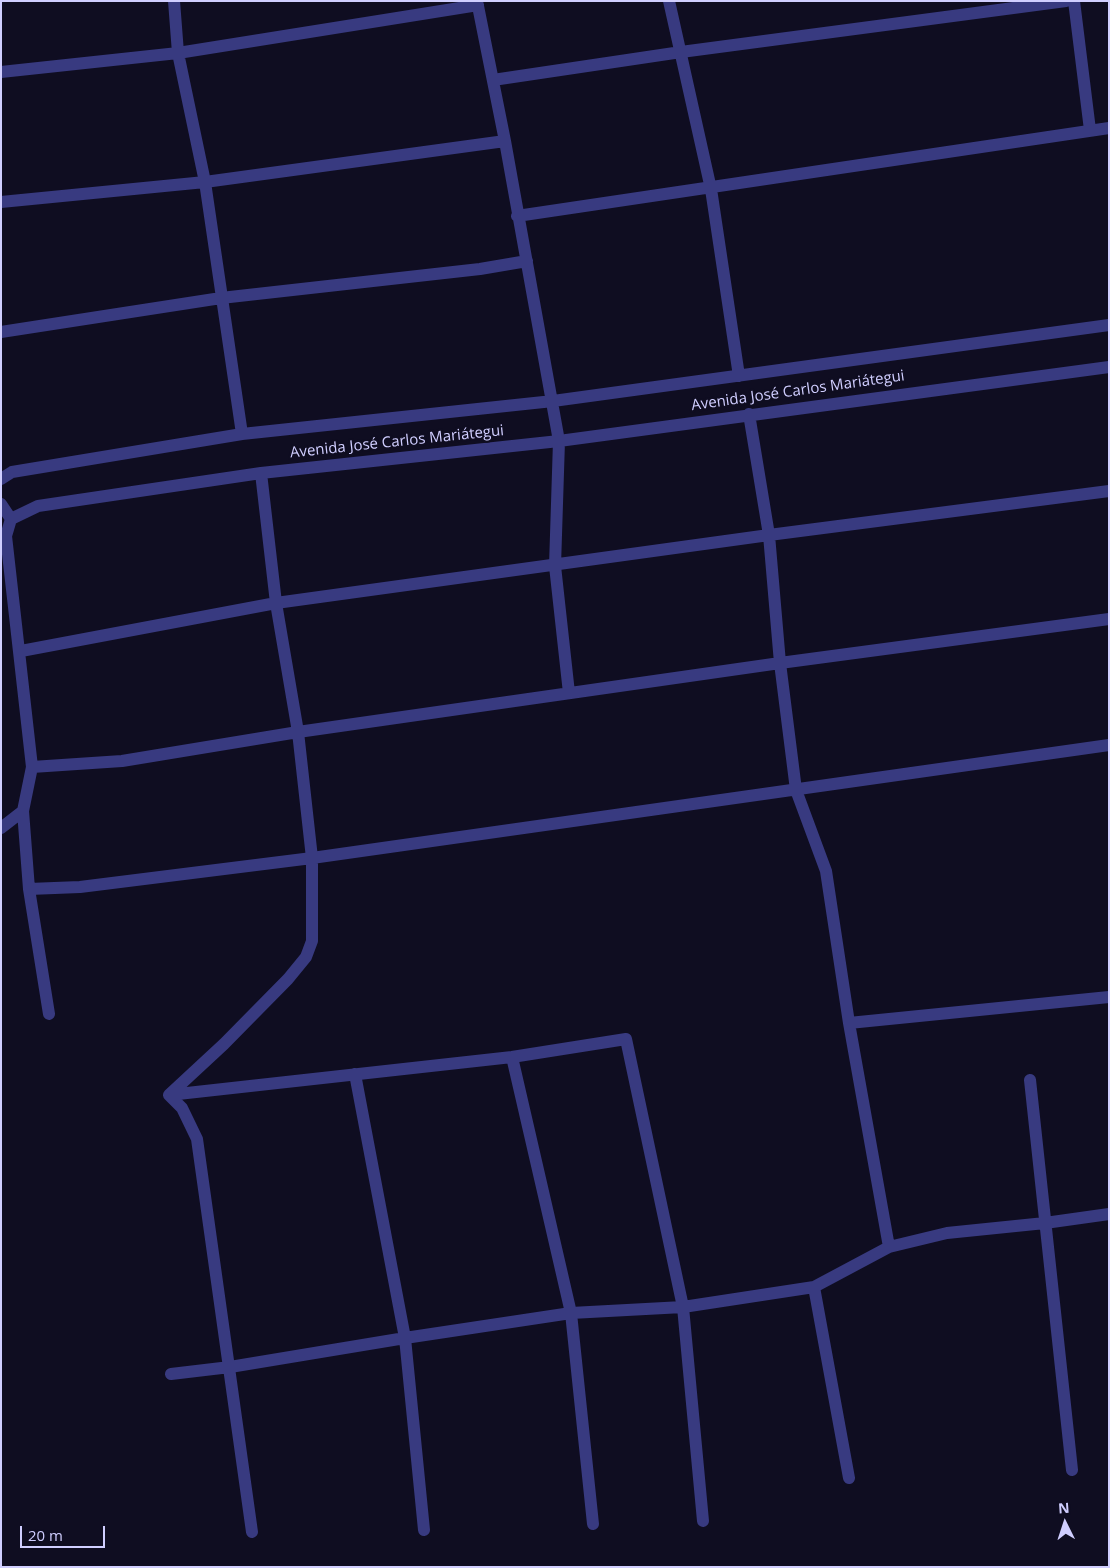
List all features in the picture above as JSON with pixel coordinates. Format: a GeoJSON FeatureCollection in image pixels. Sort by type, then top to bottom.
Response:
{"type":"FeatureCollection","features":[{"type":"Feature","properties":{"kind":"street"},"geometry":{"type":"LineString","coordinates":[[174,1],[178,53],[205,182],[242,434]]}},
{"type":"Feature","properties":{"kind":"street"},"geometry":{"type":"LineString","coordinates":[[668,1],[711,189],[739,376]]}},
{"type":"Feature","properties":{"kind":"street"},"geometry":{"type":"LineString","coordinates":[[493,80],[681,52],[1066,1]]}},
{"type":"Feature","properties":{"kind":"street"},"geometry":{"type":"LineString","coordinates":[[1074,1],[1090,130]]}},
{"type":"Feature","properties":{"kind":"street"},"geometry":{"type":"LineString","coordinates":[[1,72],[178,53],[477,3],[505,141],[559,441],[555,566],[569,693]]}},
{"type":"Feature","properties":{"kind":"street"},"geometry":{"type":"LineString","coordinates":[[517,216],[711,189],[1109,128]]}},
{"type":"Feature","properties":{"kind":"street"},"geometry":{"type":"LineString","coordinates":[[1,202],[205,182],[505,141]]}},
{"type":"Feature","properties":{"kind":"street"},"geometry":{"type":"LineString","coordinates":[[1,332],[221,298],[480,269],[527,261]]}},
{"type":"Feature","properties":{"kind":"street","name":"Avenida José Carlos Mariátegui"},"geometry":{"type":"LineString","coordinates":[[1,479],[12,472],[242,434],[553,401],[1109,325]]}},
{"type":"Feature","properties":{"kind":"street","name":"Avenida José Carlos Mariátegui"},"geometry":{"type":"LineString","coordinates":[[11,519],[38,506],[261,473],[559,441],[1109,367]]}},
{"type":"Feature","properties":{"kind":"street"},"geometry":{"type":"LineString","coordinates":[[749,414],[769,535],[780,662],[796,790],[826,870],[849,1023],[889,1247]]}},
{"type":"Feature","properties":{"kind":"street"},"geometry":{"type":"LineString","coordinates":[[169,1095],[224,1044],[306,957],[312,941],[312,858],[298,732],[276,604],[261,473]]}},
{"type":"Feature","properties":{"kind":"street"},"geometry":{"type":"LineString","coordinates":[[21,650],[276,604],[769,535],[1109,491]]}},
{"type":"Feature","properties":{"kind":"street"},"geometry":{"type":"LineString","coordinates":[[1,504],[11,519],[3,536],[21,650],[32,767],[22,811],[29,889],[49,1014]]}},
{"type":"Feature","properties":{"kind":"street"},"geometry":{"type":"LineString","coordinates":[[32,767],[122,761],[298,732],[780,662],[1109,619]]}},
{"type":"Feature","properties":{"kind":"street"},"geometry":{"type":"LineString","coordinates":[[29,889],[80,887],[312,858],[1109,745]]}},
{"type":"Feature","properties":{"kind":"street"},"geometry":{"type":"LineString","coordinates":[[1,828],[22,811]]}},
{"type":"Feature","properties":{"kind":"street"},"geometry":{"type":"LineString","coordinates":[[849,1023],[1109,996]]}},
{"type":"Feature","properties":{"kind":"street"},"geometry":{"type":"LineString","coordinates":[[169,1095],[512,1057],[626,1039],[684,1307],[703,1521]]}},
{"type":"Feature","properties":{"kind":"street"},"geometry":{"type":"LineString","coordinates":[[512,1057],[571,1313],[593,1524]]}},
{"type":"Feature","properties":{"kind":"street"},"geometry":{"type":"LineString","coordinates":[[355,1074],[405,1338],[424,1530]]}},
{"type":"Feature","properties":{"kind":"street"},"geometry":{"type":"LineString","coordinates":[[1030,1080],[1072,1470]]}},
{"type":"Feature","properties":{"kind":"street"},"geometry":{"type":"LineString","coordinates":[[169,1095],[182,1108],[197,1139],[252,1532]]}},
{"type":"Feature","properties":{"kind":"street"},"geometry":{"type":"LineString","coordinates":[[171,1374],[230,1367],[571,1313],[684,1307],[814,1287],[889,1247],[947,1233],[1109,1214]]}},
{"type":"Feature","properties":{"kind":"street"},"geometry":{"type":"LineString","coordinates":[[814,1287],[849,1478]]}}]}
